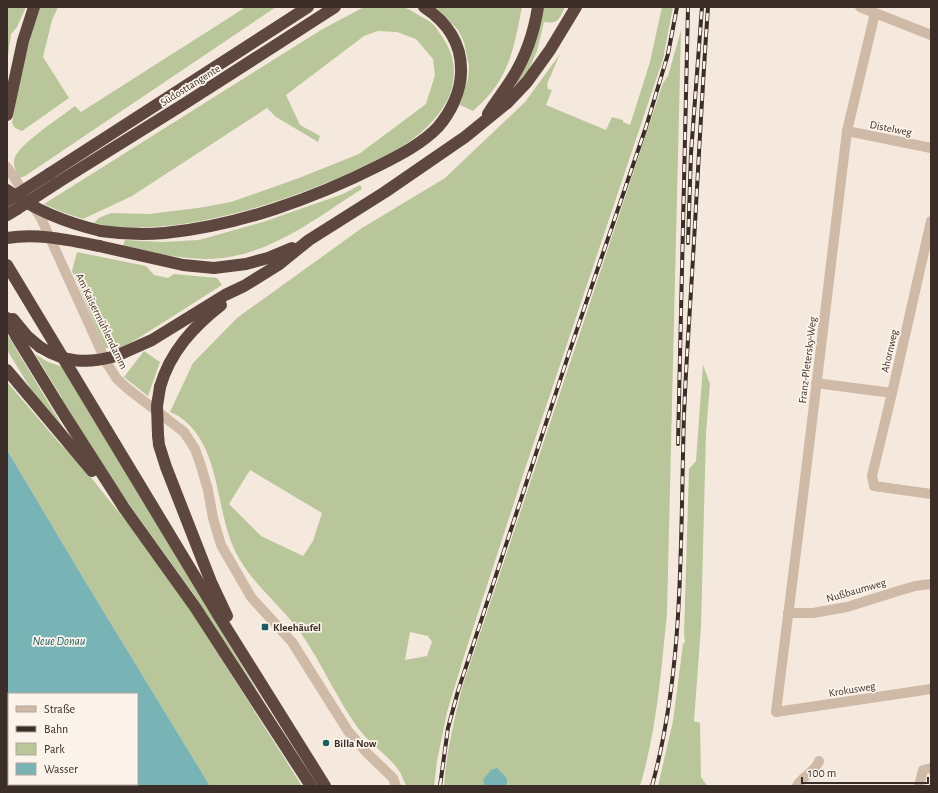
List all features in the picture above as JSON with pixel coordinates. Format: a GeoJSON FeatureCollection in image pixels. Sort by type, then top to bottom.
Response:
{"type":"FeatureCollection","features":[{"type":"Feature","properties":{"kind":"highway"},"geometry":{"type":"LineString","coordinates":[[7,114],[23,41],[34,7]]}},
{"type":"Feature","properties":{"kind":"highway","name":"Südosttangente"},"geometry":{"type":"LineString","coordinates":[[53,178],[308,7]]}},
{"type":"Feature","properties":{"kind":"highway"},"geometry":{"type":"LineString","coordinates":[[7,190],[29,205],[49,215],[101,231],[142,234],[164,233],[222,223],[267,211],[365,173],[413,146],[433,131],[446,116],[458,91],[461,79],[460,58],[455,40],[440,19],[424,7]]}},
{"type":"Feature","properties":{"kind":"highway"},"geometry":{"type":"LineString","coordinates":[[482,123],[508,85],[522,60],[532,33],[538,7]]}},
{"type":"Feature","properties":{"kind":"highway"},"geometry":{"type":"LineString","coordinates":[[7,312],[27,336],[40,347],[57,356],[74,360],[93,361],[116,356],[139,347],[278,265],[309,240],[385,192],[454,145],[510,100],[536,70],[560,36],[576,7]]}},
{"type":"Feature","properties":{"kind":"highway","name":"Südosttangente"},"geometry":{"type":"LineString","coordinates":[[53,178],[184,104],[337,8]]}},
{"type":"Feature","properties":{"kind":"highway"},"geometry":{"type":"LineString","coordinates":[[7,201],[53,178]]}},
{"type":"Feature","properties":{"kind":"highway"},"geometry":{"type":"LineString","coordinates":[[7,215],[53,178]]}},
{"type":"Feature","properties":{"kind":"highway"},"geometry":{"type":"LineString","coordinates":[[7,238],[26,236],[46,237],[99,246],[183,265],[214,268],[256,262],[309,240]]}},
{"type":"Feature","properties":{"kind":"highway"},"geometry":{"type":"LineString","coordinates":[[7,265],[246,660],[325,786]]}},
{"type":"Feature","properties":{"kind":"highway"},"geometry":{"type":"LineString","coordinates":[[244,286],[205,318],[183,340],[168,365],[160,387],[157,415],[158,435],[166,467],[208,575],[246,660]]}},
{"type":"Feature","properties":{"kind":"highway"},"geometry":{"type":"LineString","coordinates":[[7,318],[16,336],[62,411],[124,508],[195,607],[311,786]]}},
{"type":"Feature","properties":{"kind":"highway"},"geometry":{"type":"LineString","coordinates":[[7,370],[104,487],[124,508]]}},
{"type":"Feature","properties":{"kind":"street"},"geometry":{"type":"LineString","coordinates":[[860,7],[931,35]]}},
{"type":"Feature","properties":{"kind":"street","name":"Franz-Pletersky-Weg"},"geometry":{"type":"LineString","coordinates":[[776,712],[847,132],[875,13]]}},
{"type":"Feature","properties":{"kind":"street","name":"Distelweg"},"geometry":{"type":"LineString","coordinates":[[847,132],[931,148]]}},
{"type":"Feature","properties":{"kind":"street","name":"Am Kaisermühlendamm"},"geometry":{"type":"LineString","coordinates":[[7,167],[41,218],[106,362],[117,379],[184,432],[194,449],[208,490],[213,518],[221,545],[251,597],[292,642],[348,731],[367,753],[393,778],[396,786]]}},
{"type":"Feature","properties":{"kind":"street","name":"Ahornweg"},"geometry":{"type":"LineString","coordinates":[[931,221],[872,476],[874,486],[931,494]]}},
{"type":"Feature","properties":{"kind":"street"},"geometry":{"type":"LineString","coordinates":[[816,383],[892,393]]}},
{"type":"Feature","properties":{"kind":"street","name":"Nußbaumweg"},"geometry":{"type":"LineString","coordinates":[[788,613],[813,613],[847,607],[903,589],[931,584]]}},
{"type":"Feature","properties":{"kind":"street","name":"Krokusweg"},"geometry":{"type":"LineString","coordinates":[[776,712],[931,689]]}},
{"type":"Feature","properties":{"kind":"street"},"geometry":{"type":"LineString","coordinates":[[797,786],[802,779],[815,768],[819,761]]}},
{"type":"Feature","properties":{"kind":"street"},"geometry":{"type":"LineString","coordinates":[[919,786],[923,770],[931,768]]}},
{"type":"Feature","properties":{"kind":"green space"},"geometry":{"type":"Polygon","coordinates":[[[7,7],[26,7],[17,27],[11,34],[7,63],[7,7]]]}},
{"type":"Feature","properties":{"kind":"green space"},"geometry":{"type":"Polygon","coordinates":[[[38,7],[58,7],[52,20],[43,57],[69,98],[22,131],[15,128],[12,123],[21,73],[38,7]]]}},
{"type":"Feature","properties":{"kind":"green space"},"geometry":{"type":"Polygon","coordinates":[[[246,7],[276,7],[25,176],[19,178],[14,165],[15,157],[25,145],[42,130],[75,106],[81,112],[246,7]]]}},
{"type":"Feature","properties":{"kind":"green space"},"geometry":{"type":"Polygon","coordinates":[[[364,7],[403,7],[426,19],[434,26],[443,38],[453,61],[453,85],[443,107],[427,127],[404,145],[332,181],[266,205],[230,215],[159,227],[125,227],[94,223],[99,218],[111,213],[149,214],[231,202],[299,178],[359,154],[426,104],[435,75],[433,59],[416,39],[397,32],[378,31],[364,36],[286,95],[300,125],[320,136],[318,142],[276,117],[267,108],[132,196],[83,219],[44,204],[321,30],[364,7]]]}},
{"type":"Feature","properties":{"kind":"green space"},"geometry":{"type":"Polygon","coordinates":[[[436,7],[522,7],[516,38],[508,64],[495,88],[473,111],[460,105],[468,79],[469,66],[464,42],[458,30],[436,7]]]}},
{"type":"Feature","properties":{"kind":"green space"},"geometry":{"type":"Polygon","coordinates":[[[542,7],[565,7],[558,20],[553,22],[544,22],[537,51],[529,69],[530,71],[517,86],[514,83],[542,7]]]}},
{"type":"Feature","properties":{"kind":"green space"},"geometry":{"type":"Polygon","coordinates":[[[662,7],[673,7],[663,59],[525,469],[465,653],[447,712],[437,761],[434,786],[406,786],[396,766],[363,734],[350,717],[300,632],[246,570],[232,543],[226,525],[213,469],[206,451],[197,435],[185,421],[170,412],[193,363],[237,318],[362,228],[445,178],[525,102],[560,54],[547,84],[548,89],[552,90],[546,105],[606,130],[612,117],[623,120],[623,122],[630,125],[650,62],[662,7]],[[250,470],[229,504],[261,536],[303,556],[313,541],[322,513],[250,470]],[[410,632],[405,660],[427,656],[432,642],[428,636],[410,632]]]}},
{"type":"Feature","properties":{"kind":"green space"},"geometry":{"type":"Polygon","coordinates":[[[681,30],[667,613],[651,743],[640,786],[507,786],[508,783],[483,780],[484,786],[444,786],[448,749],[462,688],[663,83],[668,76],[681,30]]]}},
{"type":"Feature","properties":{"kind":"green space"},"geometry":{"type":"Polygon","coordinates":[[[360,185],[362,189],[296,231],[261,248],[242,254],[223,258],[198,259],[173,256],[123,246],[125,240],[161,242],[199,240],[263,222],[343,194],[360,185]]]}},
{"type":"Feature","properties":{"kind":"green space"},"geometry":{"type":"Polygon","coordinates":[[[77,252],[146,266],[154,275],[168,278],[174,274],[217,278],[222,285],[137,339],[120,348],[105,348],[72,271],[77,252]]]}},
{"type":"Feature","properties":{"kind":"green space"},"geometry":{"type":"Polygon","coordinates":[[[7,334],[66,432],[37,399],[7,350],[7,334]]]}},
{"type":"Feature","properties":{"kind":"green space"},"geometry":{"type":"Polygon","coordinates":[[[144,351],[160,362],[148,396],[124,377],[144,351]]]}},
{"type":"Feature","properties":{"kind":"green space"},"geometry":{"type":"Polygon","coordinates":[[[35,354],[48,362],[63,367],[270,712],[195,596],[100,464],[60,400],[62,398],[35,354]]]}},
{"type":"Feature","properties":{"kind":"green space"},"geometry":{"type":"Polygon","coordinates":[[[703,365],[710,384],[706,433],[701,626],[694,721],[700,723],[701,777],[707,786],[658,786],[673,721],[683,644],[685,642],[689,469],[696,461],[703,365]]]}},
{"type":"Feature","properties":{"kind":"green space"},"geometry":{"type":"Polygon","coordinates":[[[7,382],[61,445],[77,460],[129,525],[189,608],[302,786],[210,786],[7,450],[7,382]]]}},
{"type":"Feature","properties":{"kind":"water","name":"Neue Donau"},"geometry":{"type":"Polygon","coordinates":[[[7,450],[88,586],[210,786],[7,786],[7,450]]]}},
{"type":"Feature","properties":{"kind":"water"},"geometry":{"type":"Polygon","coordinates":[[[497,768],[506,778],[507,786],[484,786],[483,780],[491,770],[497,768]]]}},
{"type":"Feature","properties":{"kind":"railway"},"geometry":{"type":"LineString","coordinates":[[440,786],[448,728],[458,691],[570,350],[646,127],[668,54],[677,7]]}},
{"type":"Feature","properties":{"kind":"railway"},"geometry":{"type":"LineString","coordinates":[[678,444],[688,7]]}},
{"type":"Feature","properties":{"kind":"railway"},"geometry":{"type":"LineString","coordinates":[[688,243],[691,153],[702,7]]}},
{"type":"Feature","properties":{"kind":"railway"},"geometry":{"type":"LineString","coordinates":[[652,786],[663,740],[676,648],[681,555],[684,415],[708,7]]}},
{"type":"Feature","properties":{"kind":"place","name":"Kleehäufel"},"geometry":{"type":"Point","coordinates":[265,627]}},
{"type":"Feature","properties":{"kind":"place","name":"Billa Now"},"geometry":{"type":"Point","coordinates":[326,743]}}]}
